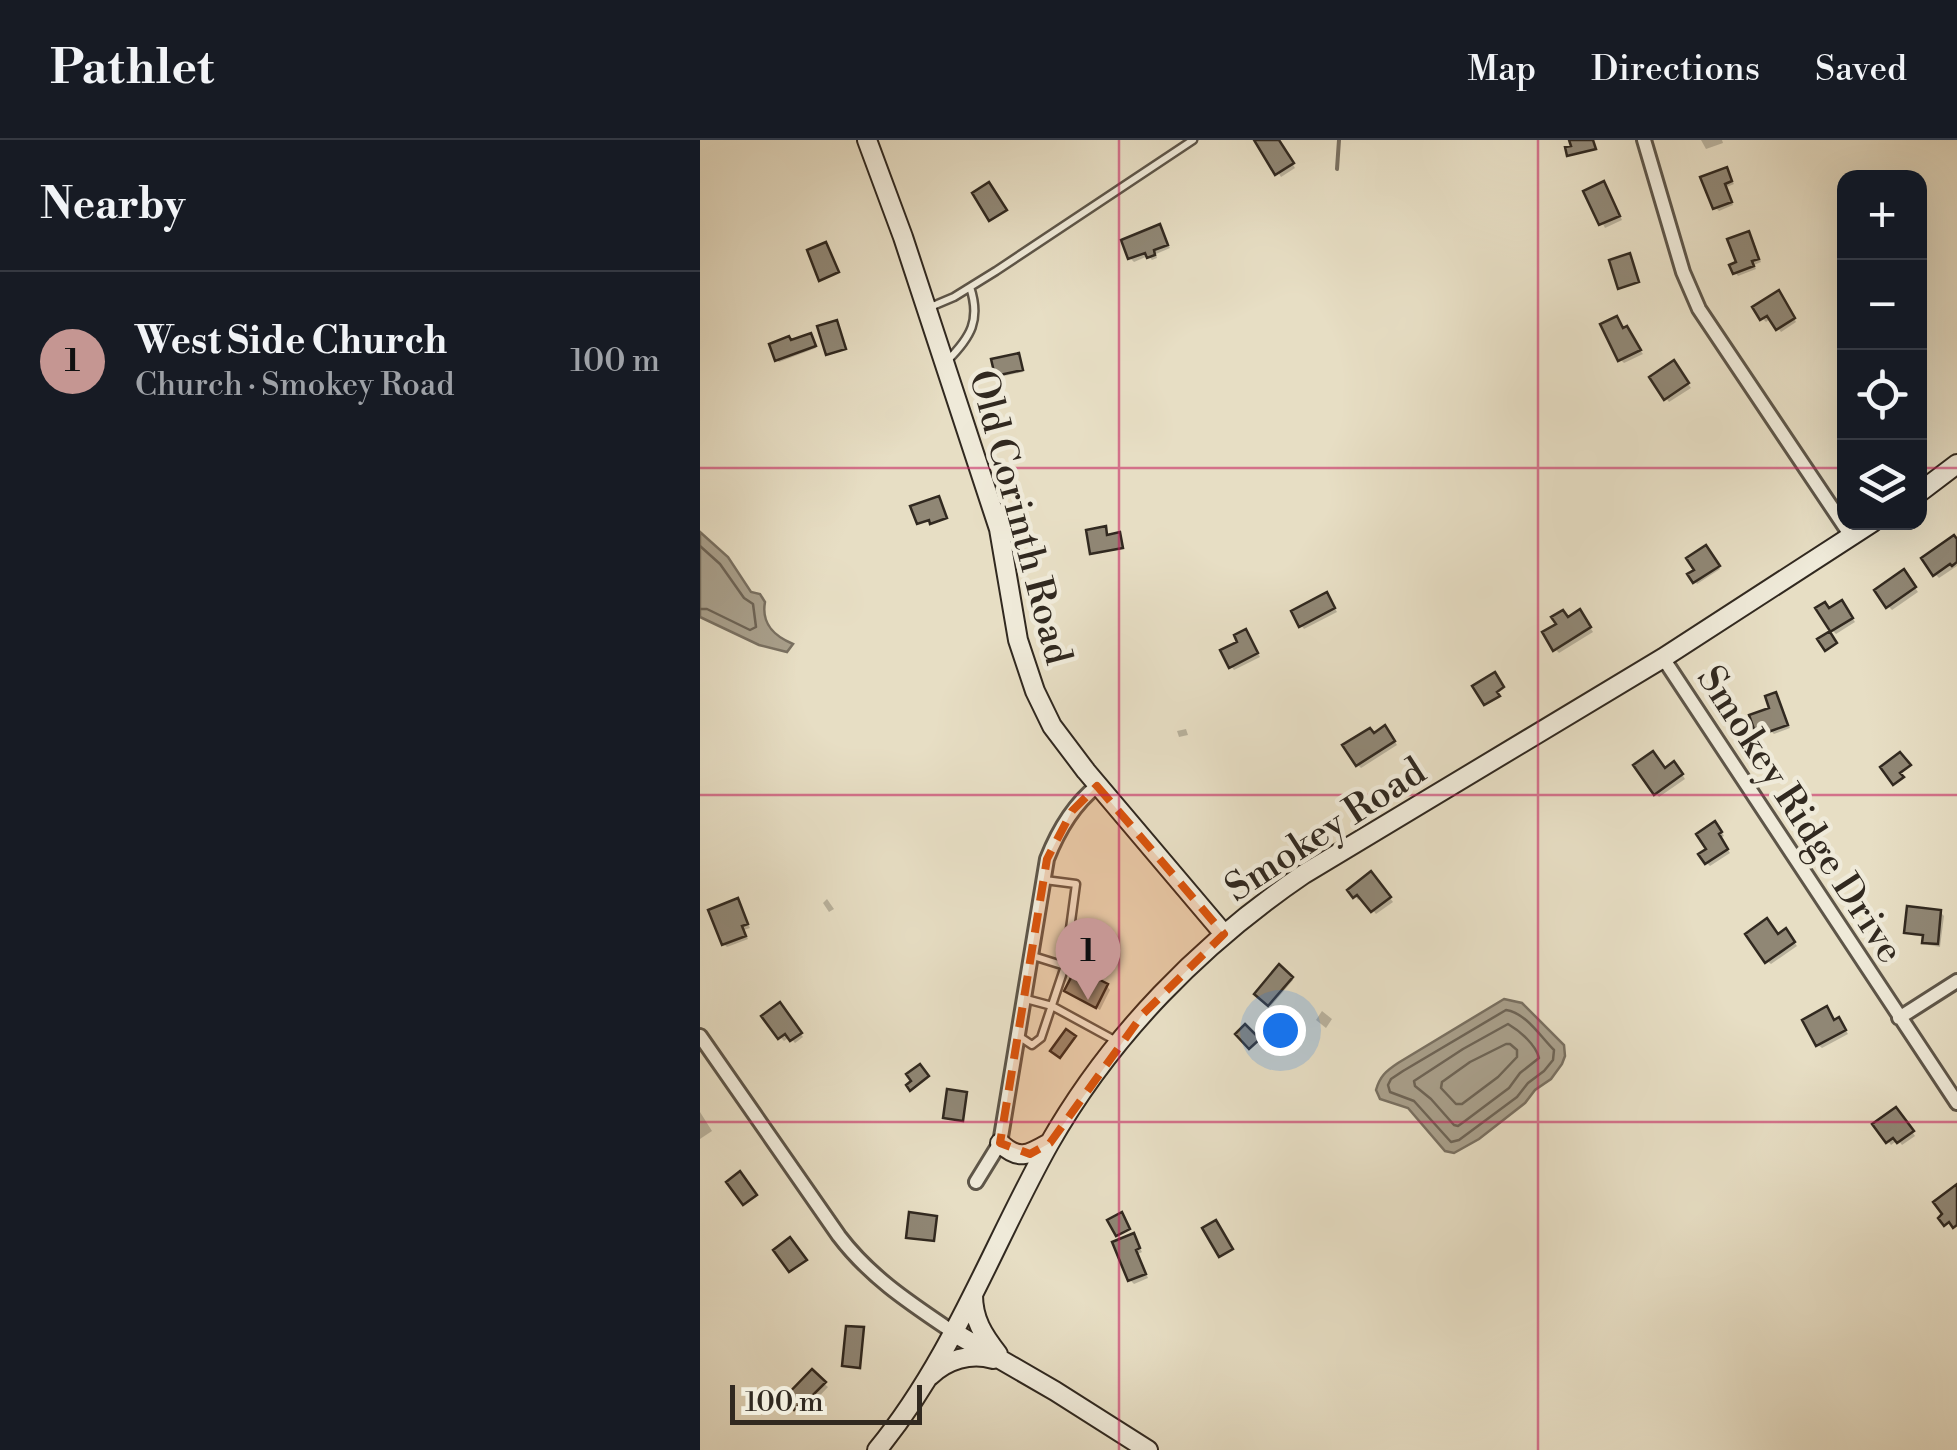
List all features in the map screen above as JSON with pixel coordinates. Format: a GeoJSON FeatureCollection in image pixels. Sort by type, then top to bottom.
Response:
{"type":"FeatureCollection","features":[{"type":"Feature","properties":{"kind":"street","name":"Old Corinth Road"},"geometry":{"type":"LineString","coordinates":[[866,140],[1000,529],[1018,640],[1035,691],[1052,726],[1097,786],[1224,934]]}},
{"type":"Feature","properties":{"kind":"street"},"geometry":{"type":"LineString","coordinates":[[1644,140],[1683,272],[1699,309],[1851,536]]}},
{"type":"Feature","properties":{"kind":"street"},"geometry":{"type":"LineString","coordinates":[[1927,487],[1957,464]]}},
{"type":"Feature","properties":{"kind":"street","name":"Smokey Road"},"geometry":{"type":"LineString","coordinates":[[877,1450],[953,1332],[1050,1143],[1094,1074],[1168,986],[1249,913],[1304,874],[1662,658],[1860,530]]}},
{"type":"Feature","properties":{"kind":"street","name":"Smokey Ridge Drive"},"geometry":{"type":"LineString","coordinates":[[1662,658],[1957,1103]]}},
{"type":"Feature","properties":{"kind":"street"},"geometry":{"type":"LineString","coordinates":[[976,1182],[1000,1142],[1047,859],[1072,811],[1097,786]]}},
{"type":"Feature","properties":{"kind":"street"},"geometry":{"type":"LineString","coordinates":[[1899,1018],[1957,980]]}},
{"type":"Feature","properties":{"kind":"street"},"geometry":{"type":"LineString","coordinates":[[700,1036],[857,1259],[899,1296],[953,1332],[1148,1450]]}},
{"type":"Feature","properties":{"kind":"street"},"geometry":{"type":"LineString","coordinates":[[1000,1142],[1018,1155],[1030,1154],[1050,1143]]}},
{"type":"Feature","properties":{"kind":"street"},"geometry":{"type":"LineString","coordinates":[[973,1294],[978,1326],[1004,1362]]}},
{"type":"Feature","properties":{"kind":"street"},"geometry":{"type":"LineString","coordinates":[[923,1384],[936,1370],[965,1357],[980,1355],[1004,1362]]}},
{"type":"Feature","properties":{"kind":"lane"},"geometry":{"type":"LineString","coordinates":[[927,309],[970,287],[1193,140]]}},
{"type":"Feature","properties":{"kind":"lane"},"geometry":{"type":"LineString","coordinates":[[945,362],[973,328],[975,304],[970,287]]}},
{"type":"Feature","properties":{"kind":"lane"},"geometry":{"type":"LineString","coordinates":[[1019,1036],[1032,1045],[1042,1038],[1065,966],[1076,884],[1045,880]]}},
{"type":"Feature","properties":{"kind":"lane"},"geometry":{"type":"LineString","coordinates":[[1033,956],[1065,966]]}},
{"type":"Feature","properties":{"kind":"lane"},"geometry":{"type":"LineString","coordinates":[[1026,998],[1052,1006],[1119,1043]]}},
{"type":"Feature","properties":{"kind":"highlighted area"},"geometry":{"type":"Polygon","coordinates":[[[1097,786],[1224,934],[1143,1014],[1050,1143],[1030,1154],[1000,1143],[1047,859],[1072,811],[1097,786]]]}},
{"type":"Feature","properties":{"kind":"water"},"geometry":{"type":"Polygon","coordinates":[[[700,532],[728,557],[751,592],[760,594],[770,628],[793,644],[787,652],[759,645],[700,617],[700,532]]]}},
{"type":"Feature","properties":{"kind":"water"},"geometry":{"type":"Polygon","coordinates":[[[1504,999],[1522,1003],[1564,1045],[1562,1064],[1525,1103],[1479,1139],[1454,1153],[1445,1151],[1408,1108],[1380,1099],[1376,1090],[1384,1074],[1398,1063],[1504,999]]]}},
{"type":"Feature","properties":{"kind":"building"},"geometry":{"type":"Polygon","coordinates":[[[1254,140],[1279,140],[1294,163],[1275,175],[1254,140]]]}},
{"type":"Feature","properties":{"kind":"building"},"geometry":{"type":"Polygon","coordinates":[[[1569,140],[1593,140],[1596,149],[1567,156],[1565,147],[1571,146],[1569,140]]]}},
{"type":"Feature","properties":{"kind":"building"},"geometry":{"type":"Polygon","coordinates":[[[1727,167],[1732,181],[1725,184],[1732,202],[1713,209],[1700,177],[1727,167]]]}},
{"type":"Feature","properties":{"kind":"building"},"geometry":{"type":"Polygon","coordinates":[[[1604,181],[1620,216],[1599,225],[1583,191],[1604,181]]]}},
{"type":"Feature","properties":{"kind":"building"},"geometry":{"type":"Polygon","coordinates":[[[989,182],[1007,210],[989,221],[972,193],[989,182]]]}},
{"type":"Feature","properties":{"kind":"building"},"geometry":{"type":"Polygon","coordinates":[[[1160,224],[1168,245],[1154,250],[1155,255],[1147,258],[1145,253],[1128,259],[1121,240],[1160,224]]]}},
{"type":"Feature","properties":{"kind":"building"},"geometry":{"type":"Polygon","coordinates":[[[1749,231],[1759,259],[1752,261],[1754,266],[1733,274],[1729,265],[1736,262],[1727,239],[1749,231]]]}},
{"type":"Feature","properties":{"kind":"building"},"geometry":{"type":"Polygon","coordinates":[[[826,242],[839,272],[819,281],[807,250],[826,242]]]}},
{"type":"Feature","properties":{"kind":"building"},"geometry":{"type":"Polygon","coordinates":[[[1630,253],[1639,282],[1618,289],[1609,260],[1630,253]]]}},
{"type":"Feature","properties":{"kind":"building"},"geometry":{"type":"Polygon","coordinates":[[[1779,290],[1795,318],[1776,330],[1767,316],[1760,320],[1752,307],[1779,290]]]}},
{"type":"Feature","properties":{"kind":"building"},"geometry":{"type":"Polygon","coordinates":[[[1617,316],[1641,350],[1618,361],[1600,324],[1617,316]]]}},
{"type":"Feature","properties":{"kind":"building"},"geometry":{"type":"Polygon","coordinates":[[[837,320],[846,349],[826,355],[817,326],[837,320]]]}},
{"type":"Feature","properties":{"kind":"building"},"geometry":{"type":"Polygon","coordinates":[[[811,333],[816,346],[775,361],[769,344],[811,333]]]}},
{"type":"Feature","properties":{"kind":"building"},"geometry":{"type":"Polygon","coordinates":[[[1019,353],[1023,370],[995,376],[991,359],[1019,353]]]}},
{"type":"Feature","properties":{"kind":"building"},"geometry":{"type":"Polygon","coordinates":[[[1674,360],[1689,383],[1664,400],[1649,377],[1674,360]]]}},
{"type":"Feature","properties":{"kind":"building"},"geometry":{"type":"Polygon","coordinates":[[[939,496],[947,518],[917,524],[910,506],[939,496]]]}},
{"type":"Feature","properties":{"kind":"building"},"geometry":{"type":"Polygon","coordinates":[[[1106,526],[1107,535],[1120,532],[1123,548],[1090,554],[1086,530],[1106,526]]]}},
{"type":"Feature","properties":{"kind":"building"},"geometry":{"type":"Polygon","coordinates":[[[1954,535],[1957,562],[1933,576],[1921,558],[1954,535]]]}},
{"type":"Feature","properties":{"kind":"building"},"geometry":{"type":"Polygon","coordinates":[[[1706,545],[1720,566],[1693,583],[1687,574],[1694,570],[1686,558],[1706,545]]]}},
{"type":"Feature","properties":{"kind":"building"},"geometry":{"type":"Polygon","coordinates":[[[1904,569],[1916,587],[1886,608],[1874,590],[1904,569]]]}},
{"type":"Feature","properties":{"kind":"building"},"geometry":{"type":"Polygon","coordinates":[[[1327,592],[1335,608],[1299,627],[1291,611],[1327,592]]]}},
{"type":"Feature","properties":{"kind":"building"},"geometry":{"type":"Polygon","coordinates":[[[1842,600],[1853,618],[1830,632],[1837,643],[1825,651],[1817,639],[1830,631],[1815,608],[1825,602],[1829,608],[1842,600]]]}},
{"type":"Feature","properties":{"kind":"building"},"geometry":{"type":"Polygon","coordinates":[[[1580,609],[1591,627],[1553,651],[1542,632],[1556,624],[1551,617],[1563,610],[1568,617],[1580,609]]]}},
{"type":"Feature","properties":{"kind":"building"},"geometry":{"type":"Polygon","coordinates":[[[1246,629],[1258,653],[1229,668],[1220,650],[1237,642],[1234,635],[1246,629]]]}},
{"type":"Feature","properties":{"kind":"building"},"geometry":{"type":"Polygon","coordinates":[[[1495,672],[1504,687],[1497,692],[1500,696],[1484,705],[1472,686],[1495,672]]]}},
{"type":"Feature","properties":{"kind":"building"},"geometry":{"type":"Polygon","coordinates":[[[1776,692],[1788,725],[1755,732],[1749,715],[1769,708],[1765,696],[1776,692]]]}},
{"type":"Feature","properties":{"kind":"building"},"geometry":{"type":"Polygon","coordinates":[[[1385,725],[1395,741],[1356,766],[1342,745],[1370,728],[1374,733],[1385,725]]]}},
{"type":"Feature","properties":{"kind":"building"},"geometry":{"type":"Polygon","coordinates":[[[1653,751],[1665,768],[1674,761],[1683,774],[1654,795],[1633,765],[1653,751]]]}},
{"type":"Feature","properties":{"kind":"building"},"geometry":{"type":"Polygon","coordinates":[[[1900,752],[1911,765],[1893,785],[1880,767],[1900,752]]]}},
{"type":"Feature","properties":{"kind":"building"},"geometry":{"type":"Polygon","coordinates":[[[1715,821],[1728,849],[1705,864],[1698,854],[1706,849],[1696,834],[1715,821]]]}},
{"type":"Feature","properties":{"kind":"building"},"geometry":{"type":"Polygon","coordinates":[[[1371,871],[1391,897],[1371,912],[1357,895],[1353,898],[1347,890],[1371,871]]]}},
{"type":"Feature","properties":{"kind":"building"},"geometry":{"type":"Polygon","coordinates":[[[738,898],[748,924],[742,926],[746,936],[722,945],[708,910],[738,898]]]}},
{"type":"Feature","properties":{"kind":"building"},"geometry":{"type":"Polygon","coordinates":[[[1907,906],[1941,910],[1938,944],[1922,943],[1923,935],[1904,933],[1907,906]]]}},
{"type":"Feature","properties":{"kind":"building"},"geometry":{"type":"Polygon","coordinates":[[[1767,918],[1778,934],[1786,928],[1795,942],[1765,963],[1745,934],[1767,918]]]}},
{"type":"Feature","properties":{"kind":"building"},"geometry":{"type":"Polygon","coordinates":[[[1279,964],[1293,977],[1268,1006],[1254,994],[1279,964]]]}},
{"type":"Feature","properties":{"kind":"building"},"geometry":{"type":"Polygon","coordinates":[[[1076,968],[1108,984],[1096,1008],[1064,991],[1076,968]]]}},
{"type":"Feature","properties":{"kind":"building"},"geometry":{"type":"Polygon","coordinates":[[[780,1002],[802,1033],[790,1041],[785,1034],[778,1039],[761,1016],[780,1002]]]}},
{"type":"Feature","properties":{"kind":"building"},"geometry":{"type":"Polygon","coordinates":[[[1827,1006],[1834,1020],[1839,1017],[1846,1030],[1816,1046],[1802,1020],[1827,1006]]]}},
{"type":"Feature","properties":{"kind":"building"},"geometry":{"type":"Polygon","coordinates":[[[1245,1024],[1260,1039],[1249,1049],[1235,1034],[1245,1024]]]}},
{"type":"Feature","properties":{"kind":"building"},"geometry":{"type":"Polygon","coordinates":[[[1066,1029],[1076,1036],[1060,1058],[1050,1051],[1066,1029]]]}},
{"type":"Feature","properties":{"kind":"building"},"geometry":{"type":"Polygon","coordinates":[[[920,1064],[929,1076],[910,1091],[906,1085],[911,1081],[906,1074],[920,1064]]]}},
{"type":"Feature","properties":{"kind":"building"},"geometry":{"type":"Polygon","coordinates":[[[947,1089],[967,1092],[963,1121],[943,1118],[947,1089]]]}},
{"type":"Feature","properties":{"kind":"building"},"geometry":{"type":"Polygon","coordinates":[[[1896,1107],[1914,1131],[1897,1143],[1893,1138],[1886,1143],[1872,1124],[1896,1107]]]}},
{"type":"Feature","properties":{"kind":"building"},"geometry":{"type":"Polygon","coordinates":[[[740,1171],[757,1195],[743,1205],[726,1182],[740,1171]]]}},
{"type":"Feature","properties":{"kind":"building"},"geometry":{"type":"Polygon","coordinates":[[[1957,1184],[1957,1225],[1953,1228],[1949,1222],[1944,1226],[1938,1218],[1942,1214],[1933,1202],[1957,1184]]]}},
{"type":"Feature","properties":{"kind":"building"},"geometry":{"type":"Polygon","coordinates":[[[909,1212],[937,1216],[934,1241],[906,1238],[909,1212]]]}},
{"type":"Feature","properties":{"kind":"building"},"geometry":{"type":"Polygon","coordinates":[[[1122,1212],[1130,1229],[1116,1236],[1107,1220],[1122,1212]]]}},
{"type":"Feature","properties":{"kind":"building"},"geometry":{"type":"Polygon","coordinates":[[[1216,1220],[1233,1249],[1219,1257],[1202,1228],[1216,1220]]]}},
{"type":"Feature","properties":{"kind":"building"},"geometry":{"type":"Polygon","coordinates":[[[1134,1233],[1146,1274],[1128,1281],[1112,1242],[1134,1233]]]}},
{"type":"Feature","properties":{"kind":"building"},"geometry":{"type":"Polygon","coordinates":[[[790,1237],[807,1260],[789,1272],[773,1250],[790,1237]]]}},
{"type":"Feature","properties":{"kind":"building"},"geometry":{"type":"Polygon","coordinates":[[[846,1326],[864,1327],[860,1368],[842,1366],[846,1326]]]}},
{"type":"Feature","properties":{"kind":"building"},"geometry":{"type":"Polygon","coordinates":[[[812,1369],[826,1382],[794,1410],[783,1399],[812,1369]]]}},
{"type":"Feature","properties":{"kind":"waterway"},"geometry":{"type":"LineString","coordinates":[[1337,169],[1339,140]]}},
{"type":"Feature","properties":{"kind":"place","name":"West Side Church"},"geometry":{"type":"Point","coordinates":[1088,1000]}}]}
